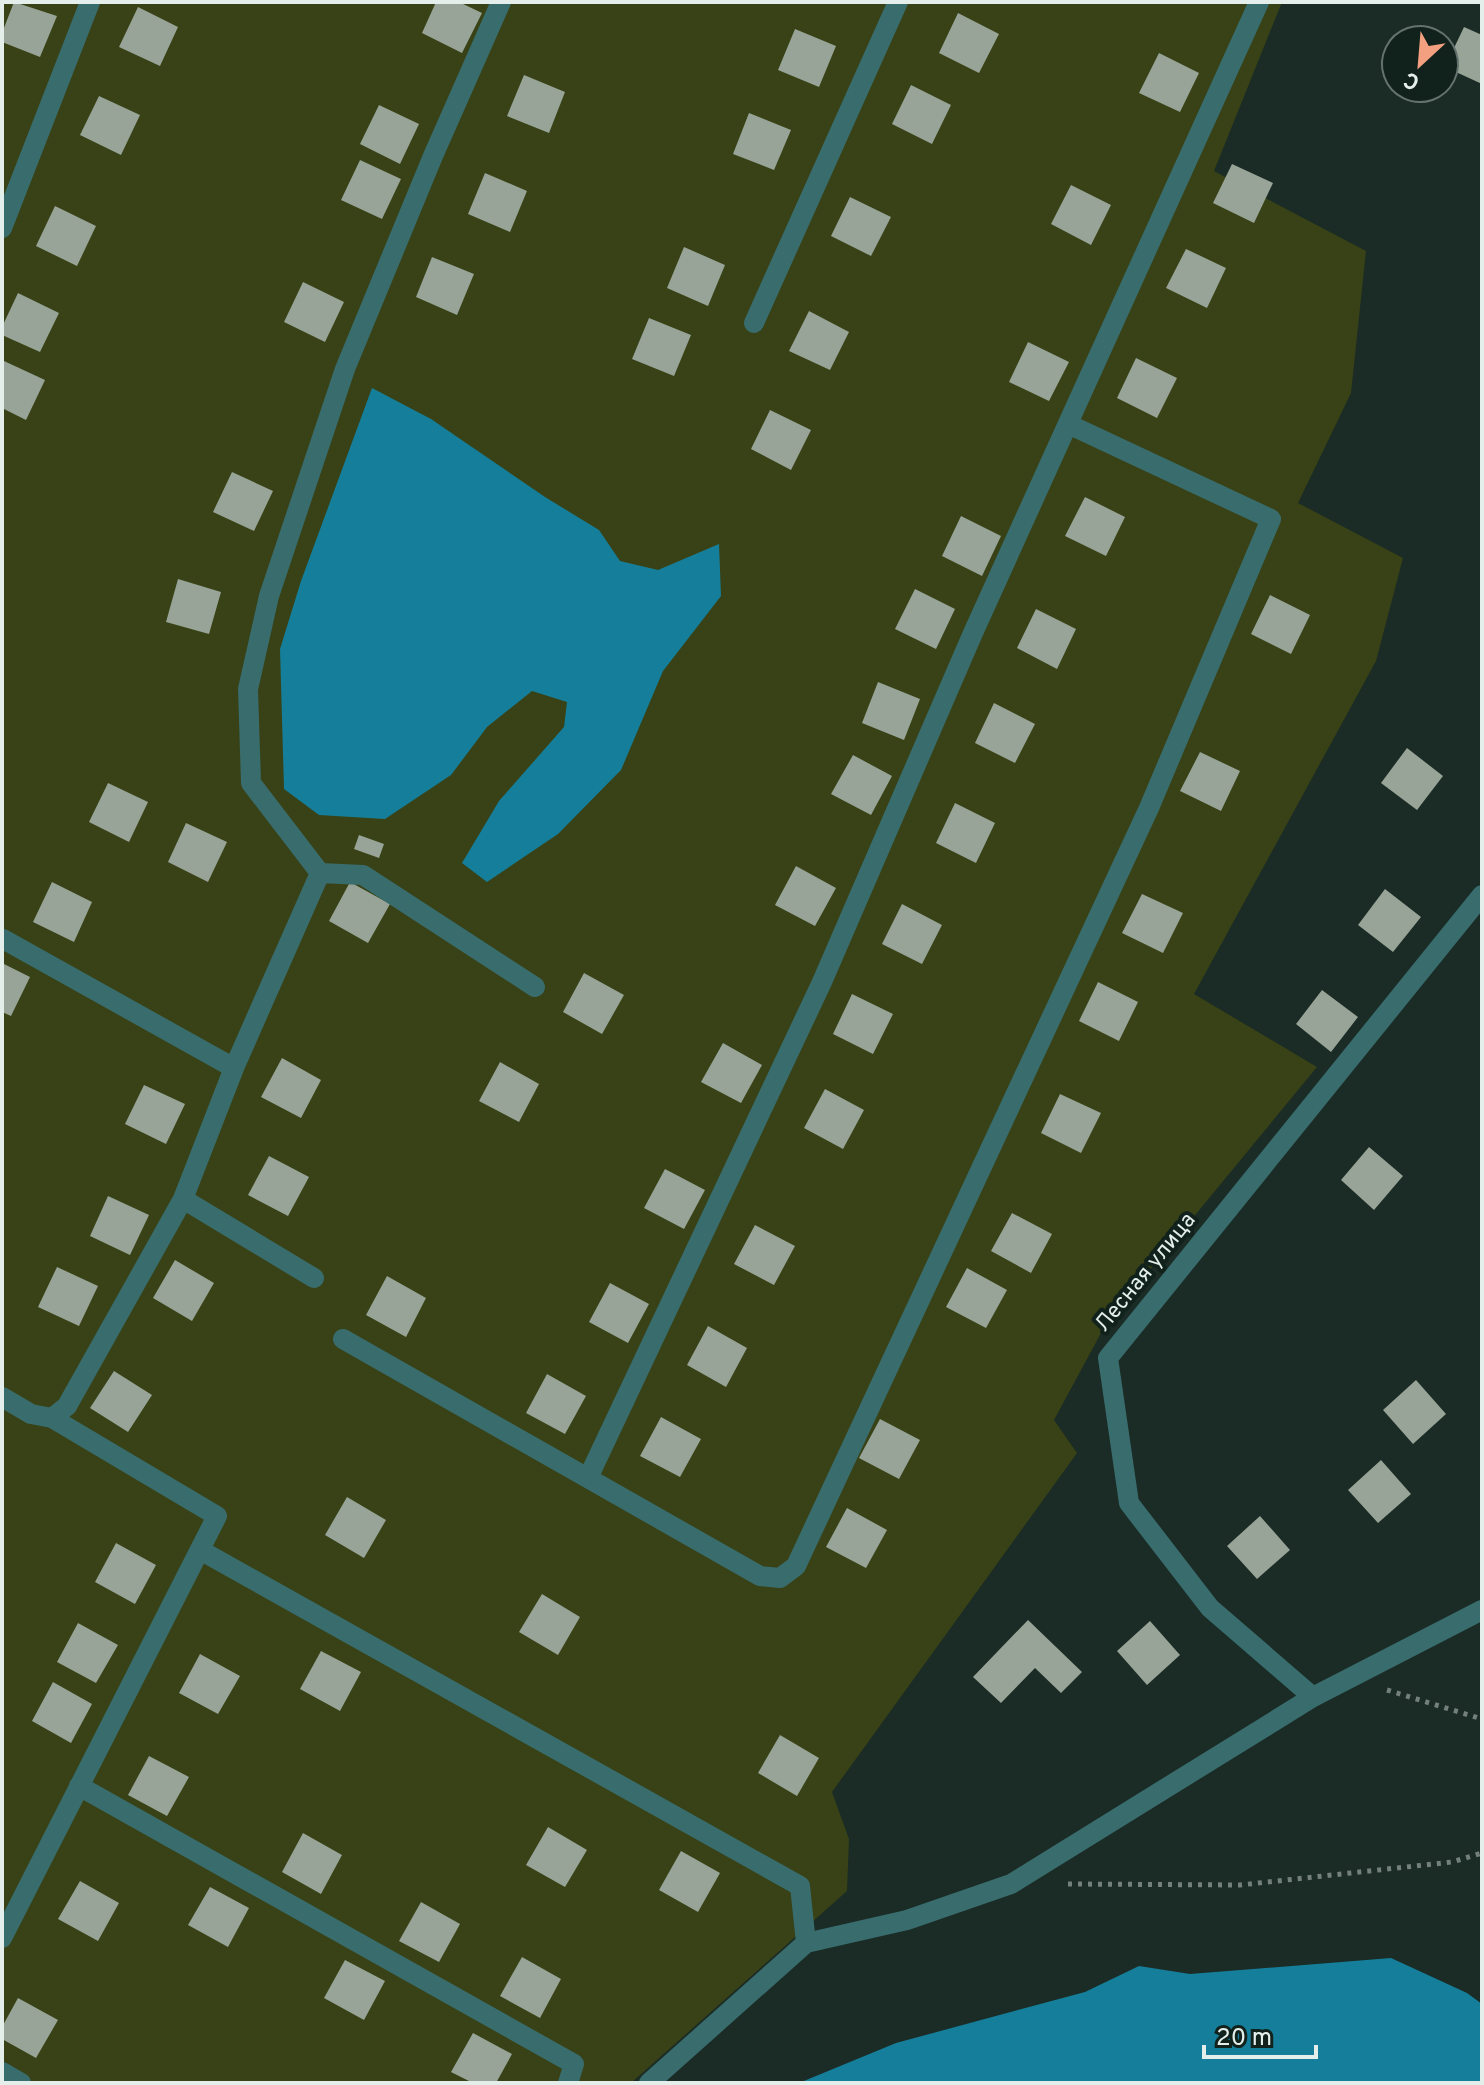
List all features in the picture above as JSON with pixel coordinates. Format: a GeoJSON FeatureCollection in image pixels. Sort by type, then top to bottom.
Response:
{"type":"FeatureCollection","features":[{"type":"Feature","properties":{"kind":"street"},"geometry":{"type":"LineString","coordinates":[[2,228],[90,2]]}},
{"type":"Feature","properties":{"kind":"street"},"geometry":{"type":"LineString","coordinates":[[501,2],[345,369],[269,596],[248,689],[251,783],[320,873],[363,875],[535,987]]}},
{"type":"Feature","properties":{"kind":"street"},"geometry":{"type":"LineString","coordinates":[[754,323],[898,2]]}},
{"type":"Feature","properties":{"kind":"street"},"geometry":{"type":"LineString","coordinates":[[588,1478],[822,982],[973,633],[1259,2]]}},
{"type":"Feature","properties":{"kind":"street"},"geometry":{"type":"LineString","coordinates":[[343,1339],[760,1576],[780,1578],[796,1566],[1149,808],[1271,519],[1068,424]]}},
{"type":"Feature","properties":{"kind":"street"},"geometry":{"type":"LineString","coordinates":[[52,1418],[67,1406],[183,1199],[234,1068],[320,873]]}},
{"type":"Feature","properties":{"kind":"street","name":"Лесная улица"},"geometry":{"type":"LineString","coordinates":[[1313,1697],[1210,1608],[1129,1503],[1108,1358],[1482,895]]}},
{"type":"Feature","properties":{"kind":"street"},"geometry":{"type":"LineString","coordinates":[[3,939],[234,1068]]}},
{"type":"Feature","properties":{"kind":"street"},"geometry":{"type":"LineString","coordinates":[[183,1199],[314,1278]]}},
{"type":"Feature","properties":{"kind":"street"},"geometry":{"type":"LineString","coordinates":[[2,1397],[31,1414],[52,1418],[217,1516],[2,1938]]}},
{"type":"Feature","properties":{"kind":"street"},"geometry":{"type":"LineString","coordinates":[[200,1550],[800,1886],[806,1943]]}},
{"type":"Feature","properties":{"kind":"street"},"geometry":{"type":"LineString","coordinates":[[649,2083],[806,1943],[907,1920],[1011,1884],[1313,1697],[1482,1610]]}},
{"type":"Feature","properties":{"kind":"street"},"geometry":{"type":"LineString","coordinates":[[79,1786],[574,2064],[568,2083]]}},
{"type":"Feature","properties":{"kind":"street"},"geometry":{"type":"LineString","coordinates":[[2,2072],[21,2083]]}},
{"type":"Feature","properties":{"kind":"path"},"geometry":{"type":"LineString","coordinates":[[1350,1678],[1482,1719]]}},
{"type":"Feature","properties":{"kind":"path"},"geometry":{"type":"LineString","coordinates":[[1011,1884],[1240,1885],[1452,1862],[1482,1853]]}},
{"type":"Feature","properties":{"kind":"green space"},"geometry":{"type":"Polygon","coordinates":[[[2,2],[1282,2],[1214,171],[1366,251],[1351,393],[1298,503],[1403,558],[1376,661],[1194,994],[1317,1067],[1107,1322],[1054,1420],[1077,1453],[832,1792],[849,1839],[847,1891],[631,2083],[2,2083],[2,2]]]}},
{"type":"Feature","properties":{"kind":"water"},"geometry":{"type":"Polygon","coordinates":[[[372,388],[431,419],[599,530],[620,561],[658,570],[719,544],[721,596],[663,671],[621,770],[558,834],[487,882],[462,863],[499,801],[564,727],[567,702],[532,691],[487,727],[451,775],[385,819],[319,815],[284,789],[280,649],[301,581],[372,388]]]}},
{"type":"Feature","properties":{"kind":"water"},"geometry":{"type":"Polygon","coordinates":[[[1391,1958],[1467,1993],[1482,2004],[1482,2083],[799,2083],[896,2043],[1085,1992],[1139,1966],[1190,1974],[1391,1958]]]}},
{"type":"Feature","properties":{"kind":"building"},"geometry":{"type":"Polygon","coordinates":[[[14,2],[57,16],[40,57],[2,42],[2,33],[14,2]]]}},
{"type":"Feature","properties":{"kind":"building"},"geometry":{"type":"Polygon","coordinates":[[[436,2],[459,2],[482,13],[462,53],[422,33],[436,2]]]}},
{"type":"Feature","properties":{"kind":"building"},"geometry":{"type":"Polygon","coordinates":[[[138,7],[178,27],[160,66],[119,47],[138,7]]]}},
{"type":"Feature","properties":{"kind":"building"},"geometry":{"type":"Polygon","coordinates":[[[958,13],[999,34],[979,73],[939,53],[958,13]]]}},
{"type":"Feature","properties":{"kind":"building"},"geometry":{"type":"Polygon","coordinates":[[[1464,27],[1482,35],[1482,84],[1460,74],[1460,35],[1464,27]]]}},
{"type":"Feature","properties":{"kind":"building"},"geometry":{"type":"Polygon","coordinates":[[[795,29],[836,46],[819,87],[778,70],[795,29]]]}},
{"type":"Feature","properties":{"kind":"building"},"geometry":{"type":"Polygon","coordinates":[[[1159,53],[1199,73],[1180,112],[1139,93],[1159,53]]]}},
{"type":"Feature","properties":{"kind":"building"},"geometry":{"type":"Polygon","coordinates":[[[524,75],[565,92],[549,133],[507,116],[524,75]]]}},
{"type":"Feature","properties":{"kind":"building"},"geometry":{"type":"Polygon","coordinates":[[[911,85],[951,105],[932,144],[892,124],[911,85]]]}},
{"type":"Feature","properties":{"kind":"building"},"geometry":{"type":"Polygon","coordinates":[[[99,96],[140,115],[121,155],[80,135],[99,96]]]}},
{"type":"Feature","properties":{"kind":"building"},"geometry":{"type":"Polygon","coordinates":[[[379,105],[419,124],[400,164],[360,144],[379,105]]]}},
{"type":"Feature","properties":{"kind":"building"},"geometry":{"type":"Polygon","coordinates":[[[749,113],[791,130],[774,170],[733,154],[749,113]]]}},
{"type":"Feature","properties":{"kind":"building"},"geometry":{"type":"Polygon","coordinates":[[[360,160],[401,179],[382,219],[341,200],[360,160]]]}},
{"type":"Feature","properties":{"kind":"building"},"geometry":{"type":"Polygon","coordinates":[[[1232,164],[1273,183],[1254,223],[1213,203],[1232,164]]]}},
{"type":"Feature","properties":{"kind":"building"},"geometry":{"type":"Polygon","coordinates":[[[485,173],[527,191],[510,232],[468,214],[485,173]]]}},
{"type":"Feature","properties":{"kind":"building"},"geometry":{"type":"Polygon","coordinates":[[[1071,185],[1111,205],[1091,245],[1051,224],[1071,185]]]}},
{"type":"Feature","properties":{"kind":"building"},"geometry":{"type":"Polygon","coordinates":[[[850,197],[891,217],[871,256],[831,236],[850,197]]]}},
{"type":"Feature","properties":{"kind":"building"},"geometry":{"type":"Polygon","coordinates":[[[55,206],[96,226],[77,266],[36,246],[55,206]]]}},
{"type":"Feature","properties":{"kind":"building"},"geometry":{"type":"Polygon","coordinates":[[[684,247],[725,265],[708,306],[667,288],[684,247]]]}},
{"type":"Feature","properties":{"kind":"building"},"geometry":{"type":"Polygon","coordinates":[[[1186,249],[1226,268],[1207,308],[1166,288],[1186,249]]]}},
{"type":"Feature","properties":{"kind":"building"},"geometry":{"type":"Polygon","coordinates":[[[432,257],[474,274],[457,315],[416,297],[432,257]]]}},
{"type":"Feature","properties":{"kind":"building"},"geometry":{"type":"Polygon","coordinates":[[[303,282],[344,302],[325,342],[284,322],[303,282]]]}},
{"type":"Feature","properties":{"kind":"building"},"geometry":{"type":"Polygon","coordinates":[[[18,293],[59,313],[40,352],[2,335],[2,327],[18,293]]]}},
{"type":"Feature","properties":{"kind":"building"},"geometry":{"type":"Polygon","coordinates":[[[809,311],[849,332],[830,370],[789,351],[809,311]]]}},
{"type":"Feature","properties":{"kind":"building"},"geometry":{"type":"Polygon","coordinates":[[[649,318],[691,335],[674,376],[632,359],[649,318]]]}},
{"type":"Feature","properties":{"kind":"building"},"geometry":{"type":"Polygon","coordinates":[[[1028,342],[1069,362],[1049,401],[1009,382],[1028,342]]]}},
{"type":"Feature","properties":{"kind":"building"},"geometry":{"type":"Polygon","coordinates":[[[1136,358],[1177,378],[1157,418],[1117,398],[1136,358]]]}},
{"type":"Feature","properties":{"kind":"building"},"geometry":{"type":"Polygon","coordinates":[[[4,361],[45,380],[26,420],[2,408],[4,361]]]}},
{"type":"Feature","properties":{"kind":"building"},"geometry":{"type":"Polygon","coordinates":[[[770,410],[811,430],[791,470],[751,449],[770,410]]]}},
{"type":"Feature","properties":{"kind":"building"},"geometry":{"type":"Polygon","coordinates":[[[232,472],[273,491],[254,531],[213,512],[232,472]]]}},
{"type":"Feature","properties":{"kind":"building"},"geometry":{"type":"Polygon","coordinates":[[[1085,497],[1125,517],[1106,556],[1065,536],[1085,497]]]}},
{"type":"Feature","properties":{"kind":"building"},"geometry":{"type":"Polygon","coordinates":[[[961,516],[1001,536],[982,576],[942,556],[961,516]]]}},
{"type":"Feature","properties":{"kind":"building"},"geometry":{"type":"Polygon","coordinates":[[[178,579],[221,592],[209,634],[166,622],[178,579]]]}},
{"type":"Feature","properties":{"kind":"building"},"geometry":{"type":"Polygon","coordinates":[[[915,589],[955,609],[936,649],[895,629],[915,589]]]}},
{"type":"Feature","properties":{"kind":"building"},"geometry":{"type":"Polygon","coordinates":[[[1270,595],[1310,615],[1291,654],[1251,634],[1270,595]]]}},
{"type":"Feature","properties":{"kind":"building"},"geometry":{"type":"Polygon","coordinates":[[[1036,609],[1076,629],[1057,669],[1017,648],[1036,609]]]}},
{"type":"Feature","properties":{"kind":"building"},"geometry":{"type":"Polygon","coordinates":[[[878,682],[920,699],[904,740],[862,723],[878,682]]]}},
{"type":"Feature","properties":{"kind":"building"},"geometry":{"type":"Polygon","coordinates":[[[994,703],[1035,724],[1015,763],[975,743],[994,703]]]}},
{"type":"Feature","properties":{"kind":"building"},"geometry":{"type":"Polygon","coordinates":[[[1407,748],[1443,776],[1417,810],[1381,783],[1407,748]]]}},
{"type":"Feature","properties":{"kind":"building"},"geometry":{"type":"Polygon","coordinates":[[[1200,752],[1240,771],[1221,811],[1180,791],[1200,752]]]}},
{"type":"Feature","properties":{"kind":"building"},"geometry":{"type":"Polygon","coordinates":[[[853,755],[892,776],[871,815],[831,794],[853,755]]]}},
{"type":"Feature","properties":{"kind":"building"},"geometry":{"type":"Polygon","coordinates":[[[108,783],[148,802],[129,842],[89,822],[108,783]]]}},
{"type":"Feature","properties":{"kind":"building"},"geometry":{"type":"Polygon","coordinates":[[[955,803],[995,823],[976,863],[936,843],[955,803]]]}},
{"type":"Feature","properties":{"kind":"building"},"geometry":{"type":"Polygon","coordinates":[[[186,823],[227,842],[208,882],[168,862],[186,823]]]}},
{"type":"Feature","properties":{"kind":"building"},"geometry":{"type":"Polygon","coordinates":[[[359,835],[384,844],[379,858],[354,849],[359,835]]]}},
{"type":"Feature","properties":{"kind":"building"},"geometry":{"type":"Polygon","coordinates":[[[796,866],[836,888],[815,926],[775,905],[796,866]]]}},
{"type":"Feature","properties":{"kind":"building"},"geometry":{"type":"Polygon","coordinates":[[[52,882],[92,902],[74,942],[33,922],[52,882]]]}},
{"type":"Feature","properties":{"kind":"building"},"geometry":{"type":"Polygon","coordinates":[[[350,882],[390,904],[368,943],[329,921],[350,882]]]}},
{"type":"Feature","properties":{"kind":"building"},"geometry":{"type":"Polygon","coordinates":[[[1385,889],[1421,917],[1393,952],[1358,925],[1385,889]]]}},
{"type":"Feature","properties":{"kind":"building"},"geometry":{"type":"Polygon","coordinates":[[[1142,894],[1183,913],[1163,953],[1122,933],[1142,894]]]}},
{"type":"Feature","properties":{"kind":"building"},"geometry":{"type":"Polygon","coordinates":[[[902,904],[942,925],[922,964],[882,944],[902,904]]]}},
{"type":"Feature","properties":{"kind":"building"},"geometry":{"type":"Polygon","coordinates":[[[2,963],[30,977],[11,1016],[2,1012],[2,963]]]}},
{"type":"Feature","properties":{"kind":"building"},"geometry":{"type":"Polygon","coordinates":[[[584,973],[624,995],[602,1034],[563,1012],[584,973]]]}},
{"type":"Feature","properties":{"kind":"building"},"geometry":{"type":"Polygon","coordinates":[[[1098,982],[1138,1002],[1119,1041],[1079,1021],[1098,982]]]}},
{"type":"Feature","properties":{"kind":"building"},"geometry":{"type":"Polygon","coordinates":[[[1322,990],[1358,1017],[1331,1052],[1296,1024],[1322,990]]]}},
{"type":"Feature","properties":{"kind":"building"},"geometry":{"type":"Polygon","coordinates":[[[852,994],[893,1014],[873,1054],[833,1034],[852,994]]]}},
{"type":"Feature","properties":{"kind":"building"},"geometry":{"type":"Polygon","coordinates":[[[723,1043],[762,1065],[741,1103],[701,1082],[723,1043]]]}},
{"type":"Feature","properties":{"kind":"building"},"geometry":{"type":"Polygon","coordinates":[[[282,1058],[321,1080],[301,1118],[261,1097],[282,1058]]]}},
{"type":"Feature","properties":{"kind":"building"},"geometry":{"type":"Polygon","coordinates":[[[500,1062],[539,1084],[519,1122],[479,1101],[500,1062]]]}},
{"type":"Feature","properties":{"kind":"building"},"geometry":{"type":"Polygon","coordinates":[[[144,1085],[185,1104],[166,1144],[125,1124],[144,1085]]]}},
{"type":"Feature","properties":{"kind":"building"},"geometry":{"type":"Polygon","coordinates":[[[825,1089],[864,1110],[843,1149],[804,1128],[825,1089]]]}},
{"type":"Feature","properties":{"kind":"building"},"geometry":{"type":"Polygon","coordinates":[[[1060,1094],[1101,1113],[1081,1153],[1041,1133],[1060,1094]]]}},
{"type":"Feature","properties":{"kind":"building"},"geometry":{"type":"Polygon","coordinates":[[[1369,1147],[1403,1176],[1374,1210],[1341,1180],[1369,1147]]]}},
{"type":"Feature","properties":{"kind":"building"},"geometry":{"type":"Polygon","coordinates":[[[269,1156],[309,1177],[288,1216],[248,1195],[269,1156]]]}},
{"type":"Feature","properties":{"kind":"building"},"geometry":{"type":"Polygon","coordinates":[[[665,1169],[705,1190],[684,1229],[644,1208],[665,1169]]]}},
{"type":"Feature","properties":{"kind":"building"},"geometry":{"type":"Polygon","coordinates":[[[108,1196],[149,1215],[130,1255],[90,1236],[108,1196]]]}},
{"type":"Feature","properties":{"kind":"building"},"geometry":{"type":"Polygon","coordinates":[[[1012,1213],[1052,1234],[1031,1273],[991,1251],[1012,1213]]]}},
{"type":"Feature","properties":{"kind":"building"},"geometry":{"type":"Polygon","coordinates":[[[755,1225],[795,1246],[774,1285],[734,1264],[755,1225]]]}},
{"type":"Feature","properties":{"kind":"building"},"geometry":{"type":"Polygon","coordinates":[[[175,1260],[214,1283],[192,1321],[153,1298],[175,1260]]]}},
{"type":"Feature","properties":{"kind":"building"},"geometry":{"type":"Polygon","coordinates":[[[57,1267],[98,1286],[79,1326],[38,1307],[57,1267]]]}},
{"type":"Feature","properties":{"kind":"building"},"geometry":{"type":"Polygon","coordinates":[[[967,1268],[1007,1290],[986,1328],[946,1307],[967,1268]]]}},
{"type":"Feature","properties":{"kind":"building"},"geometry":{"type":"Polygon","coordinates":[[[387,1276],[426,1298],[406,1337],[366,1315],[387,1276]]]}},
{"type":"Feature","properties":{"kind":"building"},"geometry":{"type":"Polygon","coordinates":[[[610,1283],[649,1304],[628,1343],[589,1322],[610,1283]]]}},
{"type":"Feature","properties":{"kind":"building"},"geometry":{"type":"Polygon","coordinates":[[[708,1326],[747,1348],[726,1387],[687,1365],[708,1326]]]}},
{"type":"Feature","properties":{"kind":"building"},"geometry":{"type":"Polygon","coordinates":[[[114,1371],[152,1395],[128,1432],[90,1408],[114,1371]]]}},
{"type":"Feature","properties":{"kind":"building"},"geometry":{"type":"Polygon","coordinates":[[[547,1374],[586,1396],[565,1434],[526,1413],[547,1374]]]}},
{"type":"Feature","properties":{"kind":"building"},"geometry":{"type":"Polygon","coordinates":[[[1416,1380],[1446,1414],[1413,1444],[1383,1410],[1416,1380]]]}},
{"type":"Feature","properties":{"kind":"building"},"geometry":{"type":"Polygon","coordinates":[[[661,1417],[701,1439],[680,1477],[640,1456],[661,1417]]]}},
{"type":"Feature","properties":{"kind":"building"},"geometry":{"type":"Polygon","coordinates":[[[880,1419],[920,1440],[899,1479],[859,1458],[880,1419]]]}},
{"type":"Feature","properties":{"kind":"building"},"geometry":{"type":"Polygon","coordinates":[[[1381,1460],[1411,1494],[1378,1523],[1348,1490],[1381,1460]]]}},
{"type":"Feature","properties":{"kind":"building"},"geometry":{"type":"Polygon","coordinates":[[[347,1497],[386,1520],[364,1558],[325,1535],[347,1497]]]}},
{"type":"Feature","properties":{"kind":"building"},"geometry":{"type":"Polygon","coordinates":[[[847,1508],[887,1530],[866,1568],[826,1547],[847,1508]]]}},
{"type":"Feature","properties":{"kind":"building"},"geometry":{"type":"Polygon","coordinates":[[[1260,1516],[1290,1550],[1257,1579],[1227,1546],[1260,1516]]]}},
{"type":"Feature","properties":{"kind":"building"},"geometry":{"type":"Polygon","coordinates":[[[116,1543],[156,1565],[135,1604],[95,1582],[116,1543]]]}},
{"type":"Feature","properties":{"kind":"building"},"geometry":{"type":"Polygon","coordinates":[[[542,1594],[580,1617],[558,1655],[519,1632],[542,1594]]]}},
{"type":"Feature","properties":{"kind":"building"},"geometry":{"type":"Polygon","coordinates":[[[1028,1620],[1082,1672],[1061,1693],[1035,1668],[1001,1703],[973,1677],[1028,1620]]]}},
{"type":"Feature","properties":{"kind":"building"},"geometry":{"type":"Polygon","coordinates":[[[1150,1621],[1180,1655],[1147,1685],[1117,1651],[1150,1621]]]}},
{"type":"Feature","properties":{"kind":"building"},"geometry":{"type":"Polygon","coordinates":[[[78,1623],[118,1645],[96,1683],[57,1662],[78,1623]]]}},
{"type":"Feature","properties":{"kind":"building"},"geometry":{"type":"Polygon","coordinates":[[[321,1651],[361,1672],[340,1711],[300,1689],[321,1651]]]}},
{"type":"Feature","properties":{"kind":"building"},"geometry":{"type":"Polygon","coordinates":[[[200,1654],[240,1676],[218,1714],[179,1693],[200,1654]]]}},
{"type":"Feature","properties":{"kind":"building"},"geometry":{"type":"Polygon","coordinates":[[[53,1682],[92,1704],[71,1743],[32,1721],[53,1682]]]}},
{"type":"Feature","properties":{"kind":"building"},"geometry":{"type":"Polygon","coordinates":[[[780,1735],[819,1758],[797,1796],[758,1773],[780,1735]]]}},
{"type":"Feature","properties":{"kind":"building"},"geometry":{"type":"Polygon","coordinates":[[[149,1756],[189,1777],[167,1816],[128,1795],[149,1756]]]}},
{"type":"Feature","properties":{"kind":"building"},"geometry":{"type":"Polygon","coordinates":[[[548,1827],[587,1850],[565,1887],[526,1865],[548,1827]]]}},
{"type":"Feature","properties":{"kind":"building"},"geometry":{"type":"Polygon","coordinates":[[[303,1833],[342,1855],[321,1894],[282,1872],[303,1833]]]}},
{"type":"Feature","properties":{"kind":"building"},"geometry":{"type":"Polygon","coordinates":[[[681,1851],[720,1873],[698,1912],[659,1890],[681,1851]]]}},
{"type":"Feature","properties":{"kind":"building"},"geometry":{"type":"Polygon","coordinates":[[[80,1881],[119,1903],[98,1941],[58,1919],[80,1881]]]}},
{"type":"Feature","properties":{"kind":"building"},"geometry":{"type":"Polygon","coordinates":[[[210,1887],[249,1908],[228,1947],[188,1925],[210,1887]]]}},
{"type":"Feature","properties":{"kind":"building"},"geometry":{"type":"Polygon","coordinates":[[[421,1902],[460,1924],[439,1962],[399,1941],[421,1902]]]}},
{"type":"Feature","properties":{"kind":"building"},"geometry":{"type":"Polygon","coordinates":[[[522,1957],[561,1979],[540,2018],[500,1996],[522,1957]]]}},
{"type":"Feature","properties":{"kind":"building"},"geometry":{"type":"Polygon","coordinates":[[[345,1960],[385,1981],[364,2020],[324,1998],[345,1960]]]}},
{"type":"Feature","properties":{"kind":"building"},"geometry":{"type":"Polygon","coordinates":[[[18,1998],[58,2020],[36,2058],[2,2039],[2,2027],[18,1998]]]}},
{"type":"Feature","properties":{"kind":"building"},"geometry":{"type":"Polygon","coordinates":[[[473,2033],[512,2054],[496,2083],[473,2083],[451,2072],[473,2033]]]}}]}
